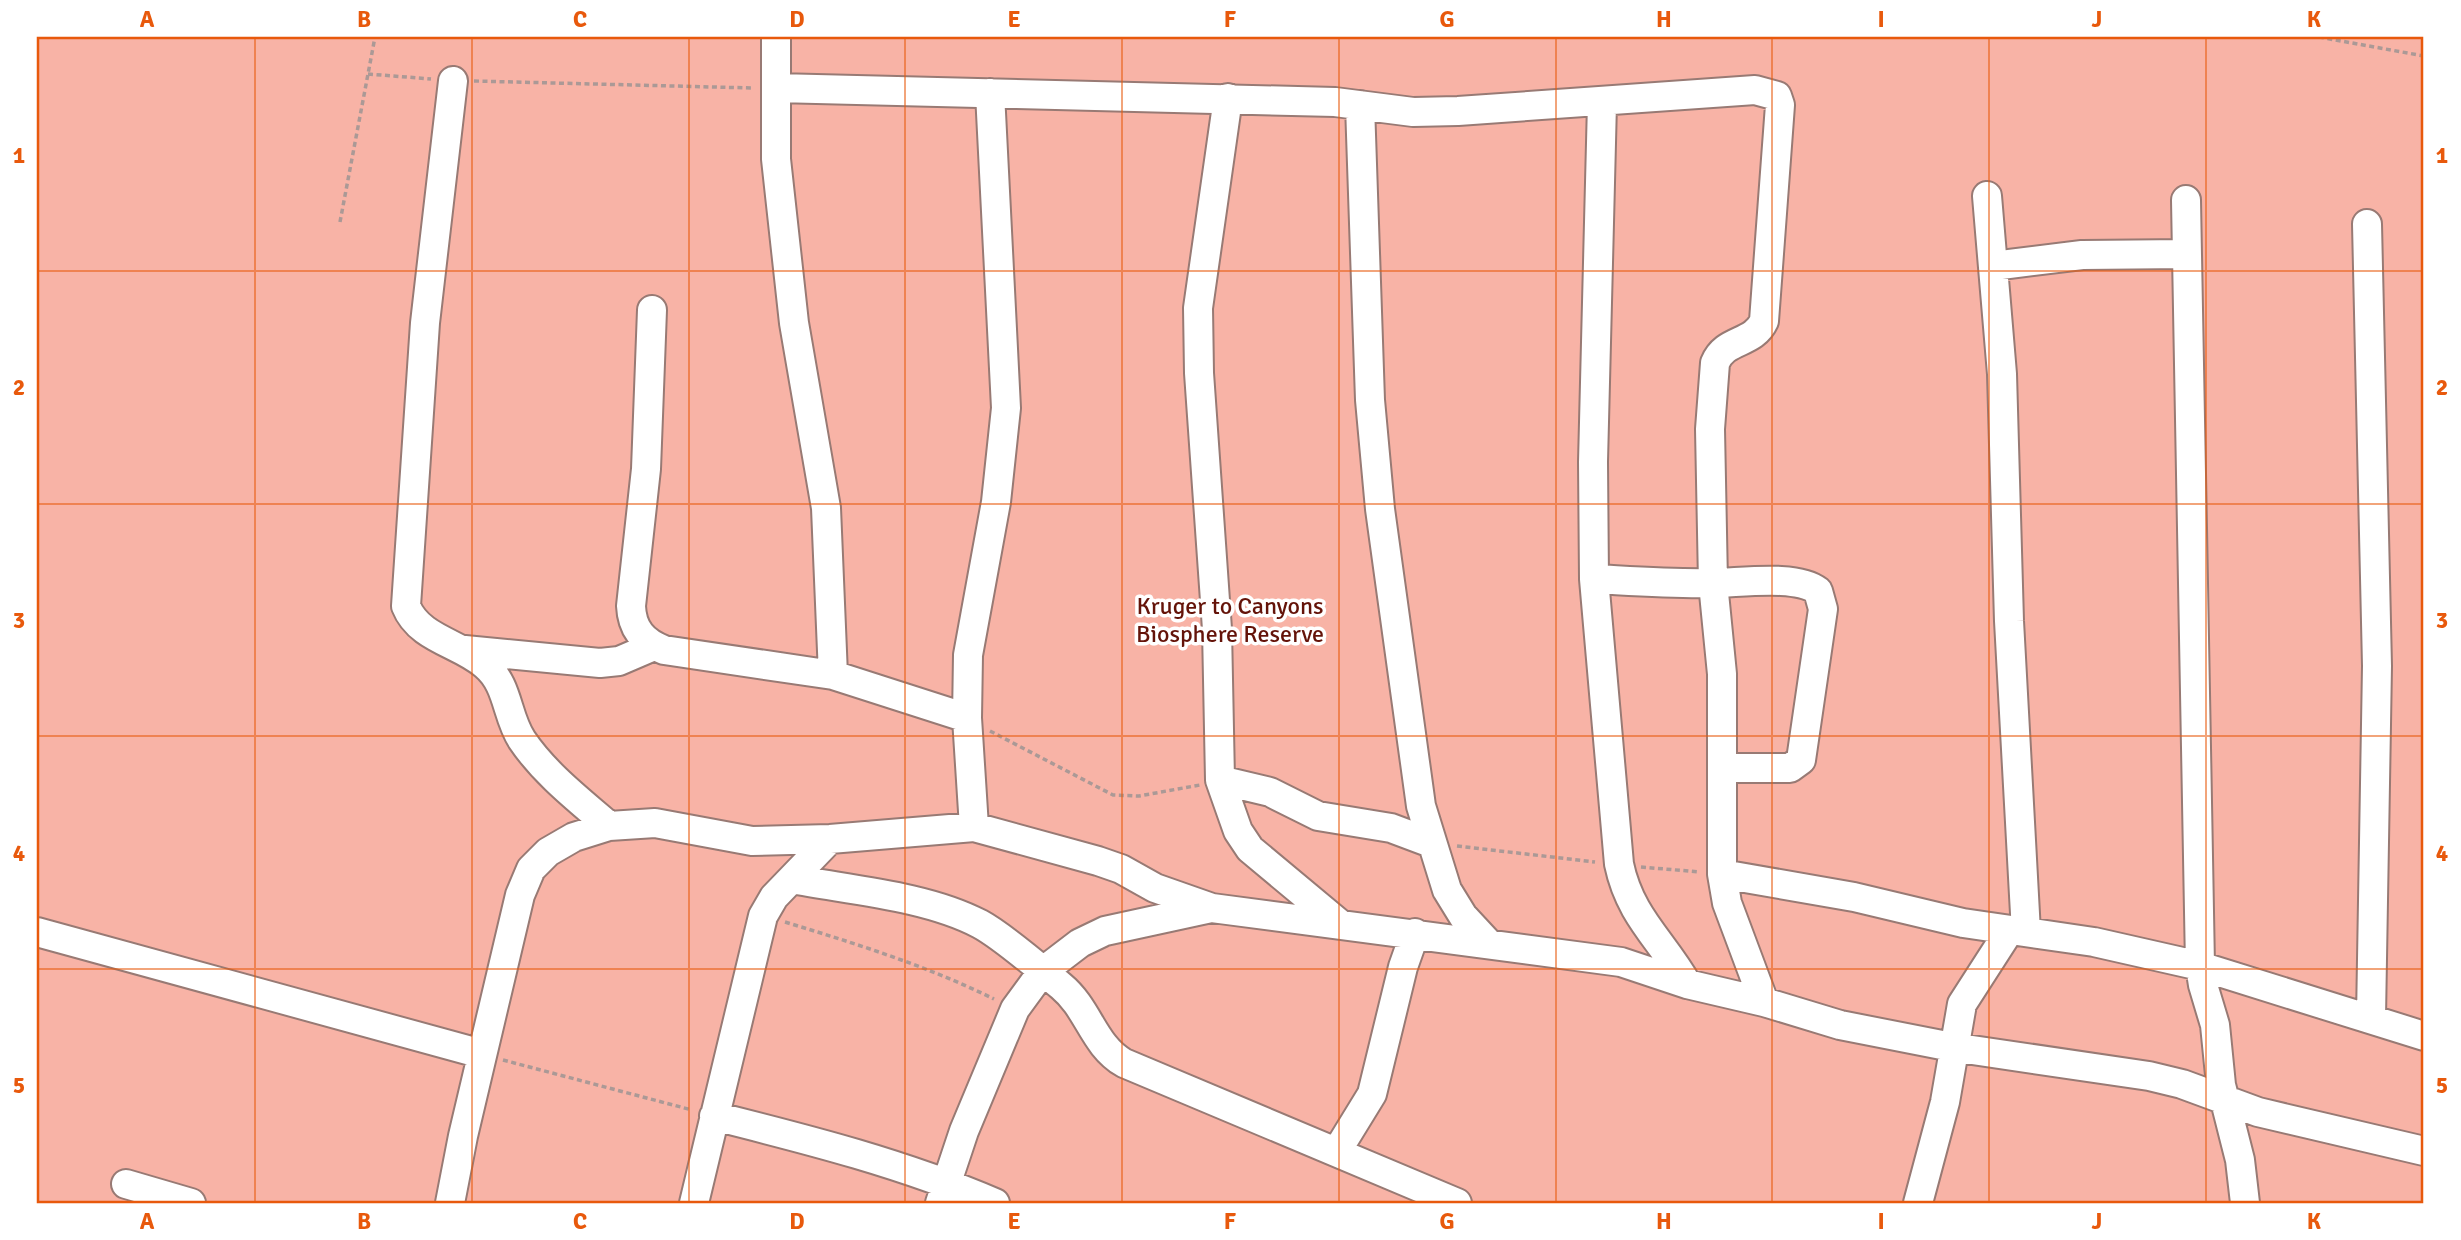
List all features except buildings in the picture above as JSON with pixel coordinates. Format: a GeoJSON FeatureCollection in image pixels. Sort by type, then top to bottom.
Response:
{"type":"FeatureCollection","features":[{"type":"Feature","properties":{"kind":"street"},"geometry":{"type":"LineString","coordinates":[[776,37],[776,159],[785,253],[827,508],[832,675]]}},
{"type":"Feature","properties":{"kind":"street"},"geometry":{"type":"LineString","coordinates":[[453,81],[425,323],[404,591],[406,606],[417,625],[465,650],[500,680],[513,721],[530,750],[547,771],[609,826]]}},
{"type":"Feature","properties":{"kind":"street"},"geometry":{"type":"LineString","coordinates":[[776,88],[1228,98],[1360,105],[1413,112],[1569,102],[1602,103],[1755,90],[1773,92],[1780,105],[1764,321],[1759,331],[1750,338],[1723,348],[1715,363],[1710,429],[1713,583],[1722,674],[1721,874],[1727,903],[1764,1002]]}},
{"type":"Feature","properties":{"kind":"street"},"geometry":{"type":"LineString","coordinates":[[974,827],[967,718],[968,655],[1004,453],[1006,408],[990,93]]}},
{"type":"Feature","properties":{"kind":"street"},"geometry":{"type":"LineString","coordinates":[[1228,98],[1198,308],[1204,461],[1217,629],[1220,780],[1238,831],[1250,849],[1340,924]]}},
{"type":"Feature","properties":{"kind":"street"},"geometry":{"type":"LineString","coordinates":[[1602,103],[1593,462],[1594,579],[1619,864],[1625,891],[1634,910],[1674,961],[1687,984]]}},
{"type":"Feature","properties":{"kind":"street"},"geometry":{"type":"LineString","coordinates":[[1360,105],[1370,400],[1380,509],[1420,795],[1431,843],[1447,890],[1463,916],[1489,944]]}},
{"type":"Feature","properties":{"kind":"street"},"geometry":{"type":"LineString","coordinates":[[1918,1203],[1942,1113],[1962,1004],[2017,931],[2002,374],[1987,196]]}},
{"type":"Feature","properties":{"kind":"street"},"geometry":{"type":"LineString","coordinates":[[2186,200],[2200,966],[2216,1025],[2224,1101],[2241,1160],[2245,1203]]}},
{"type":"Feature","properties":{"kind":"street"},"geometry":{"type":"LineString","coordinates":[[2367,224],[2377,666],[2371,1018]]}},
{"type":"Feature","properties":{"kind":"street"},"geometry":{"type":"LineString","coordinates":[[1993,266],[2082,256],[2186,254]]}},
{"type":"Feature","properties":{"kind":"street"},"geometry":{"type":"LineString","coordinates":[[652,310],[646,469],[631,606],[635,628],[654,646]]}},
{"type":"Feature","properties":{"kind":"street"},"geometry":{"type":"LineString","coordinates":[[1594,579],[1713,583],[1765,581],[1814,587],[1822,596],[1823,608],[1801,760],[1790,768],[1722,768]]}},
{"type":"Feature","properties":{"kind":"street"},"geometry":{"type":"LineString","coordinates":[[465,650],[600,663],[619,661],[654,646],[832,675],[967,718]]}},
{"type":"Feature","properties":{"kind":"street"},"geometry":{"type":"LineString","coordinates":[[1220,780],[1270,792],[1318,816],[1391,828],[1431,843]]}},
{"type":"Feature","properties":{"kind":"street"},"geometry":{"type":"LineString","coordinates":[[450,1203],[520,895],[531,869],[548,852],[574,837],[609,826],[655,823],[752,841],[830,839],[974,827],[1098,861],[1121,869],[1155,888],[1212,908],[1621,962],[1687,984],[1764,1002],[1840,1025],[1952,1047],[2149,1076],[2325,1130],[2424,1151]]}},
{"type":"Feature","properties":{"kind":"street"},"geometry":{"type":"LineString","coordinates":[[694,1203],[762,916],[774,897],[830,839]]}},
{"type":"Feature","properties":{"kind":"street"},"geometry":{"type":"LineString","coordinates":[[1721,874],[1854,897],[2017,931],[2094,942],[2200,966],[2424,1036]]}},
{"type":"Feature","properties":{"kind":"street"},"geometry":{"type":"LineString","coordinates":[[792,879],[895,899],[967,918],[983,926],[1075,998],[1110,1055],[1457,1203]]}},
{"type":"Feature","properties":{"kind":"street"},"geometry":{"type":"LineString","coordinates":[[944,1193],[964,1131],[1015,1009],[1042,972],[1080,943],[1105,931],[1212,908]]}},
{"type":"Feature","properties":{"kind":"street"},"geometry":{"type":"LineString","coordinates":[[37,932],[482,1054]]}},
{"type":"Feature","properties":{"kind":"street"},"geometry":{"type":"LineString","coordinates":[[1337,1151],[1372,1094],[1403,967],[1415,933]]}},
{"type":"Feature","properties":{"kind":"street"},"geometry":{"type":"LineString","coordinates":[[714,1116],[844,1148],[944,1193],[995,1203]]}},
{"type":"Feature","properties":{"kind":"street"},"geometry":{"type":"LineString","coordinates":[[126,1184],[191,1203]]}},
{"type":"Feature","properties":{"kind":"path"},"geometry":{"type":"LineString","coordinates":[[340,222],[375,37]]}},
{"type":"Feature","properties":{"kind":"path"},"geometry":{"type":"LineString","coordinates":[[2319,37],[2424,56]]}},
{"type":"Feature","properties":{"kind":"path"},"geometry":{"type":"LineString","coordinates":[[368,74],[453,81],[776,88]]}},
{"type":"Feature","properties":{"kind":"path"},"geometry":{"type":"LineString","coordinates":[[967,718],[1113,795],[1139,796],[1220,780]]}},
{"type":"Feature","properties":{"kind":"path"},"geometry":{"type":"LineString","coordinates":[[1431,843],[1721,874]]}},
{"type":"Feature","properties":{"kind":"path"},"geometry":{"type":"LineString","coordinates":[[762,916],[891,954],[945,975],[1015,1009]]}},
{"type":"Feature","properties":{"kind":"path"},"geometry":{"type":"LineString","coordinates":[[482,1054],[714,1116]]}},
{"type":"Feature","properties":{"kind":"green space","name":"Kruger to Canyons Biosphere Reserve"},"geometry":{"type":"Polygon","coordinates":[[[37,37],[2424,37],[2424,1203],[37,1203],[37,37]]]}}]}
